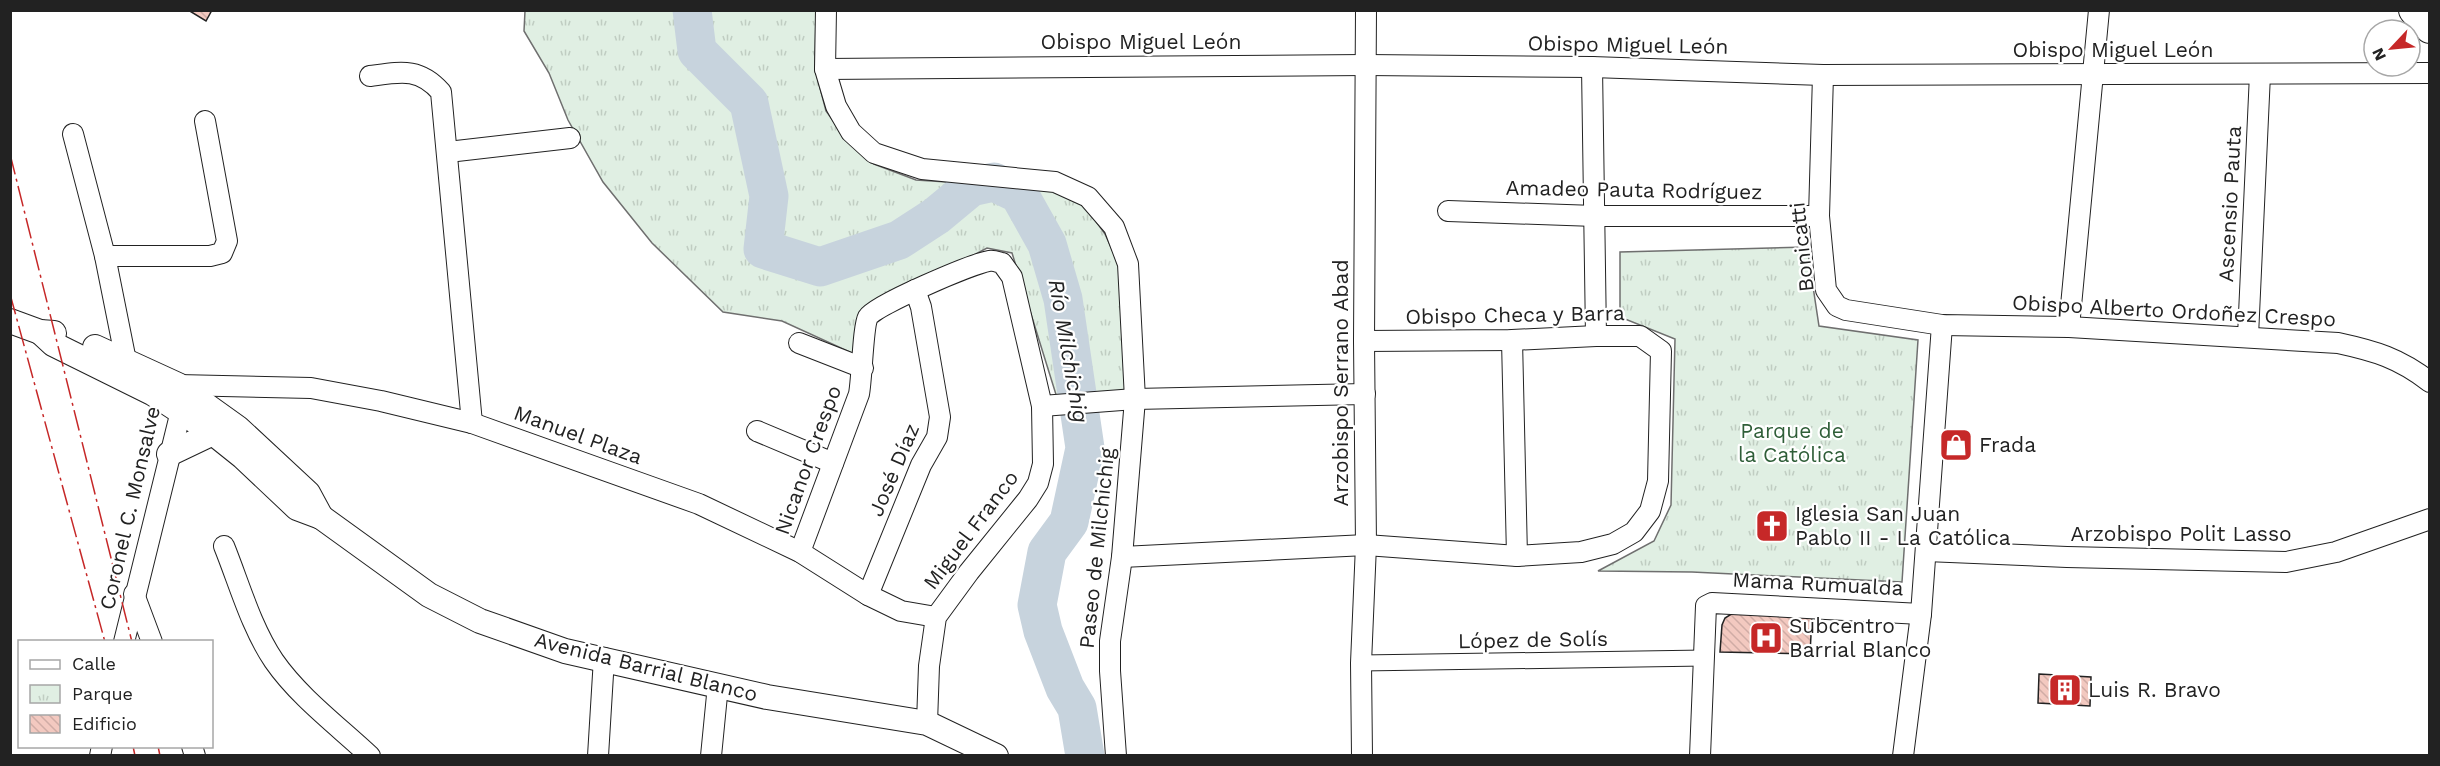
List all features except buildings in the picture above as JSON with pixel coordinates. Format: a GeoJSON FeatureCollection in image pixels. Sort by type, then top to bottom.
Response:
{"type":"FeatureCollection","features":[{"type":"Feature","properties":{"kind":"main road"},"geometry":{"type":"LineString","coordinates":[[2414,10],[2430,28]]}},
{"type":"Feature","properties":{"kind":"street","name":"Paseo de Milchichig"},"geometry":{"type":"LineString","coordinates":[[826,10],[825,69],[836,106],[851,132],[874,153],[922,169],[1055,182],[1088,197],[1114,227],[1128,264],[1135,399],[1122,557],[1110,641],[1116,756]]}},
{"type":"Feature","properties":{"kind":"street","name":"Arzobispo Serrano Abad"},"geometry":{"type":"LineString","coordinates":[[1362,756],[1361,663],[1366,545],[1364,341],[1366,10]]}},
{"type":"Feature","properties":{"kind":"street"},"geometry":{"type":"LineString","coordinates":[[2069,327],[2095,74],[2099,10]]}},
{"type":"Feature","properties":{"kind":"street","name":"Obispo Miguel León"},"geometry":{"type":"LineString","coordinates":[[825,69],[1365,64],[1592,67],[1823,75],[2430,73]]}},
{"type":"Feature","properties":{"kind":"street"},"geometry":{"type":"LineString","coordinates":[[1592,67],[1596,336]]}},
{"type":"Feature","properties":{"kind":"street"},"geometry":{"type":"LineString","coordinates":[[370,76],[405,72],[429,79],[441,92],[472,423]]}},
{"type":"Feature","properties":{"kind":"street","name":"Ascensio Pauta"},"geometry":{"type":"LineString","coordinates":[[2248,336],[2260,74]]}},
{"type":"Feature","properties":{"kind":"street","name":"Bonicatti"},"geometry":{"type":"LineString","coordinates":[[1823,75],[1819,216],[1826,290],[1837,306],[1846,310],[1942,324]]}},
{"type":"Feature","properties":{"kind":"street"},"geometry":{"type":"LineString","coordinates":[[105,256],[222,253],[227,241],[205,121]]}},
{"type":"Feature","properties":{"kind":"street"},"geometry":{"type":"LineString","coordinates":[[74,134],[105,256],[126,361]]}},
{"type":"Feature","properties":{"kind":"street"},"geometry":{"type":"LineString","coordinates":[[448,153],[570,138]]}},
{"type":"Feature","properties":{"kind":"street","name":"Amadeo Pauta Rodríguez"},"geometry":{"type":"LineString","coordinates":[[1448,211],[1595,216],[1819,216]]}},
{"type":"Feature","properties":{"kind":"street","name":"Miguel Franco"},"geometry":{"type":"LineString","coordinates":[[870,313],[915,290],[988,261],[1002,263],[1012,276],[1051,405],[1043,464],[1038,483],[936,617],[929,666],[927,723]]}},
{"type":"Feature","properties":{"kind":"street","name":"José Díaz"},"geometry":{"type":"LineString","coordinates":[[868,595],[921,465],[937,437],[940,417],[921,307],[915,290]]}},
{"type":"Feature","properties":{"kind":"street","name":"Nicanor Crespo"},"geometry":{"type":"LineString","coordinates":[[800,552],[859,394],[866,322],[870,313]]}},
{"type":"Feature","properties":{"kind":"street","name":"Avenida Barrial Blanco"},"geometry":{"type":"LineString","coordinates":[[10,321],[40,332],[60,333],[178,385],[238,428],[283,469],[308,493],[321,517]]}},
{"type":"Feature","properties":{"kind":"street"},"geometry":{"type":"LineString","coordinates":[[1903,756],[1921,614],[1942,324]]}},
{"type":"Feature","properties":{"kind":"street","name":"Obispo Alberto Ordoñez Crespo"},"geometry":{"type":"LineString","coordinates":[[1942,324],[2069,327],[2338,343],[2379,352],[2409,366],[2430,382]]}},
{"type":"Feature","properties":{"kind":"street","name":"Avenida Barrial Blanco"},"geometry":{"type":"LineString","coordinates":[[40,332],[53,345],[152,393],[181,411],[243,457],[297,508],[321,517],[429,595],[480,621],[565,651],[604,658],[767,697],[927,723],[996,756]]}},
{"type":"Feature","properties":{"kind":"street","name":"Obispo Checa y Barra"},"geometry":{"type":"LineString","coordinates":[[1364,341],[1640,336],[1661,351],[1658,481],[1650,511],[1634,532],[1613,544],[1581,552],[1517,556]]}},
{"type":"Feature","properties":{"kind":"street"},"geometry":{"type":"LineString","coordinates":[[1122,557],[1366,545],[1517,556],[1512,340]]}},
{"type":"Feature","properties":{"kind":"street"},"geometry":{"type":"LineString","coordinates":[[799,343],[863,368]]}},
{"type":"Feature","properties":{"kind":"street","name":"Manuel Plaza"},"geometry":{"type":"LineString","coordinates":[[178,385],[311,388],[381,401],[472,423],[699,504],[800,552],[868,595],[901,611],[936,617]]}},
{"type":"Feature","properties":{"kind":"street","name":"Coronel C. Monsalve"},"geometry":{"type":"LineString","coordinates":[[124,640],[181,411],[178,385]]}},
{"type":"Feature","properties":{"kind":"street"},"geometry":{"type":"LineString","coordinates":[[1051,405],[1135,399],[1365,394]]}},
{"type":"Feature","properties":{"kind":"street"},"geometry":{"type":"LineString","coordinates":[[757,430],[833,463]]}},
{"type":"Feature","properties":{"kind":"street"},"geometry":{"type":"LineString","coordinates":[[169,454],[213,433]]}},
{"type":"Feature","properties":{"kind":"street","name":"Arzobispo Polit Lasso"},"geometry":{"type":"LineString","coordinates":[[1926,551],[2286,562],[2336,552],[2430,519]]}},
{"type":"Feature","properties":{"kind":"street"},"geometry":{"type":"LineString","coordinates":[[224,546],[254,620],[273,659],[290,681],[370,756]]}},
{"type":"Feature","properties":{"kind":"street"},"geometry":{"type":"LineString","coordinates":[[134,594],[151,640]]}},
{"type":"Feature","properties":{"kind":"street","name":"Mama Rumualda"},"geometry":{"type":"LineString","coordinates":[[1706,658],[1704,613],[1706,606],[1712,603],[1921,614]]}},
{"type":"Feature","properties":{"kind":"street"},"geometry":{"type":"LineString","coordinates":[[598,756],[604,658]]}},
{"type":"Feature","properties":{"kind":"street"},"geometry":{"type":"LineString","coordinates":[[1700,756],[1706,658]]}},
{"type":"Feature","properties":{"kind":"street","name":"López de Solís"},"geometry":{"type":"LineString","coordinates":[[1361,663],[1706,658]]}},
{"type":"Feature","properties":{"kind":"street"},"geometry":{"type":"LineString","coordinates":[[711,756],[718,685]]}},
{"type":"Feature","properties":{"kind":"green space"},"geometry":{"type":"Polygon","coordinates":[[[525,11],[816,11],[815,69],[826,111],[844,136],[874,164],[916,180],[1055,189],[1085,206],[1105,234],[1121,269],[1126,397],[1058,401],[1012,253],[987,248],[867,311],[854,354],[782,321],[723,312],[652,243],[603,182],[568,120],[549,73],[524,31],[525,11]]]}},
{"type":"Feature","properties":{"kind":"green space","name":"Parque de la Católica"},"geometry":{"type":"Polygon","coordinates":[[[1807,247],[1819,326],[1918,340],[1902,582],[1692,572],[1598,571],[1654,541],[1671,505],[1675,339],[1620,317],[1620,252],[1807,247]]]}},
{"type":"Feature","properties":{"kind":"waterway","name":"Río Milchichig"},"geometry":{"type":"LineString","coordinates":[[692,10],[697,51],[749,103],[769,196],[763,249],[820,267],[899,240],[936,216],[971,187],[994,182],[1019,194],[1047,244],[1063,299],[1085,448],[1069,522],[1047,552],[1037,605],[1043,631],[1065,688],[1077,708],[1085,756]]}},
{"type":"Feature","properties":{"kind":"power"},"geometry":{"type":"LineString","coordinates":[[10,154],[132,640]]}},
{"type":"Feature","properties":{"kind":"power"},"geometry":{"type":"LineString","coordinates":[[10,294],[104,640]]}},
{"type":"Feature","properties":{"kind":"power"},"geometry":{"type":"LineString","coordinates":[[133,748],[135,756]]}},
{"type":"Feature","properties":{"kind":"power"},"geometry":{"type":"LineString","coordinates":[[158,748],[160,756]]}},
{"type":"Feature","properties":{"kind":"place","name":"Frada"},"geometry":{"type":"Point","coordinates":[1956,445]}},
{"type":"Feature","properties":{"kind":"place","name":"Iglesia San Juan Pablo II - La Católica"},"geometry":{"type":"Point","coordinates":[1772,526]}},
{"type":"Feature","properties":{"kind":"place","name":"Subcentro Barrial Blanco"},"geometry":{"type":"Point","coordinates":[1766,638]}},
{"type":"Feature","properties":{"kind":"place","name":"Luis R. Bravo"},"geometry":{"type":"Point","coordinates":[2065,690]}}]}
